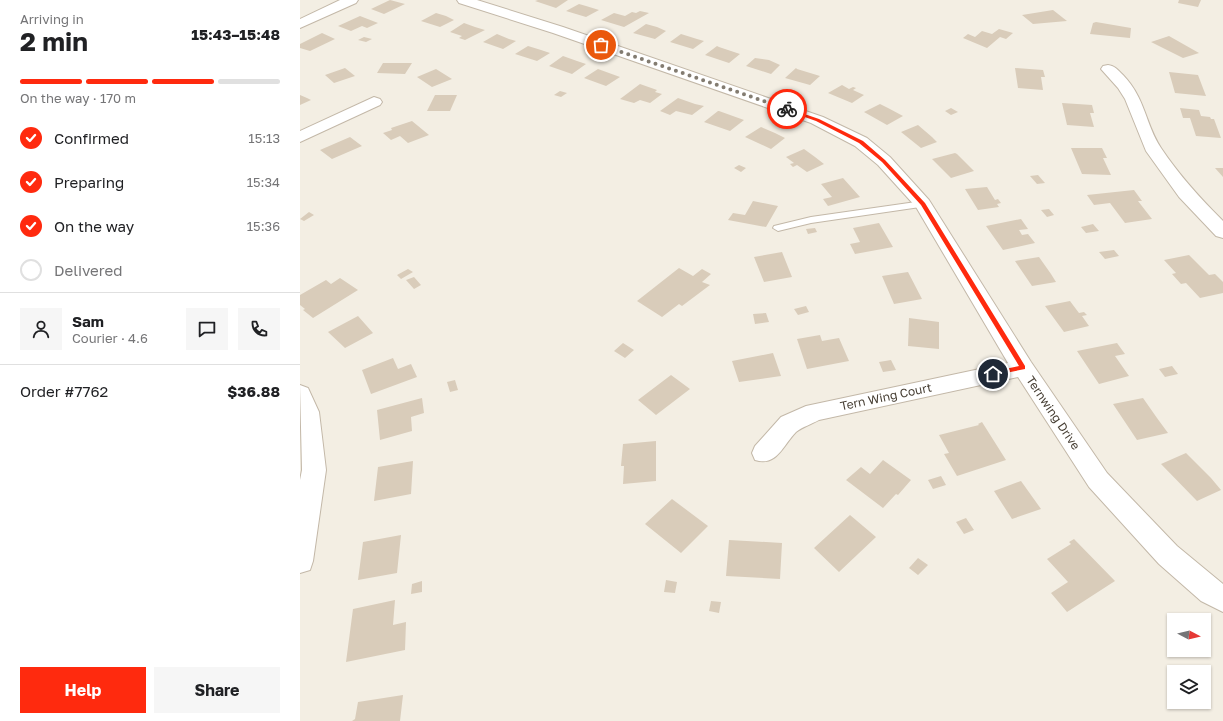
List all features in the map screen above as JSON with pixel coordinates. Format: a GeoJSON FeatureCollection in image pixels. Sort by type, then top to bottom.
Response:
{"type":"FeatureCollection","features":[{"type":"Feature","properties":{"kind":"street"},"geometry":{"type":"LineString","coordinates":[[300,24],[351,0]]}},
{"type":"Feature","properties":{"kind":"street","name":"Ternwing Drive"},"geometry":{"type":"LineString","coordinates":[[464,0],[558,30],[817,120],[861,142],[884,161],[923,204],[1023,368],[1098,480],[1168,555],[1211,592],[1223,599]]}},
{"type":"Feature","properties":{"kind":"street"},"geometry":{"type":"LineString","coordinates":[[1108,69],[1124,85],[1156,153],[1185,193],[1223,232]]}},
{"type":"Feature","properties":{"kind":"street"},"geometry":{"type":"LineString","coordinates":[[300,137],[374,102]]}},
{"type":"Feature","properties":{"kind":"street","name":"Tern Wing Court"},"geometry":{"type":"LineString","coordinates":[[764,452],[789,424],[814,412],[1023,368]]}},
{"type":"Feature","properties":{"kind":"street"},"geometry":{"type":"LineString","coordinates":[[300,394],[307,412],[314,470],[300,561]]}},
{"type":"Feature","properties":{"kind":"lane"},"geometry":{"type":"LineString","coordinates":[[778,228],[811,220],[923,204]]}},
{"type":"Feature","properties":{"kind":"building"},"geometry":{"type":"Polygon","coordinates":[[[390,0],[405,4],[384,14],[371,9],[390,0]]]}},
{"type":"Feature","properties":{"kind":"building"},"geometry":{"type":"Polygon","coordinates":[[[568,0],[556,8],[535,1],[568,0]]]}},
{"type":"Feature","properties":{"kind":"building"},"geometry":{"type":"Polygon","coordinates":[[[1179,0],[1201,0],[1198,7],[1178,3],[1179,0]]]}},
{"type":"Feature","properties":{"kind":"building"},"geometry":{"type":"Polygon","coordinates":[[[579,4],[599,10],[586,17],[566,11],[579,4]]]}},
{"type":"Feature","properties":{"kind":"building"},"geometry":{"type":"Polygon","coordinates":[[[1053,10],[1067,21],[1033,24],[1022,15],[1053,10]]]}},
{"type":"Feature","properties":{"kind":"building"},"geometry":{"type":"Polygon","coordinates":[[[640,11],[649,13],[624,27],[601,20],[614,13],[625,16],[632,12],[636,13],[640,11]]]}},
{"type":"Feature","properties":{"kind":"building"},"geometry":{"type":"Polygon","coordinates":[[[436,13],[454,20],[440,27],[421,21],[436,13]]]}},
{"type":"Feature","properties":{"kind":"building"},"geometry":{"type":"Polygon","coordinates":[[[360,16],[378,23],[367,28],[362,26],[351,31],[338,26],[360,16]]]}},
{"type":"Feature","properties":{"kind":"building"},"geometry":{"type":"Polygon","coordinates":[[[1096,22],[1131,28],[1130,38],[1090,34],[1093,23],[1096,22]]]}},
{"type":"Feature","properties":{"kind":"building"},"geometry":{"type":"Polygon","coordinates":[[[464,23],[485,30],[465,40],[459,38],[462,36],[450,32],[464,23]]]}},
{"type":"Feature","properties":{"kind":"building"},"geometry":{"type":"Polygon","coordinates":[[[646,24],[666,31],[655,39],[633,33],[646,24]]]}},
{"type":"Feature","properties":{"kind":"building"},"geometry":{"type":"Polygon","coordinates":[[[999,29],[1013,33],[1006,39],[1000,37],[987,48],[963,38],[968,34],[975,37],[982,31],[992,34],[999,29]]]}},
{"type":"Feature","properties":{"kind":"building"},"geometry":{"type":"Polygon","coordinates":[[[322,33],[335,39],[310,51],[300,48],[300,44],[322,33]]]}},
{"type":"Feature","properties":{"kind":"building"},"geometry":{"type":"Polygon","coordinates":[[[497,34],[516,41],[503,49],[483,42],[497,34]]]}},
{"type":"Feature","properties":{"kind":"building"},"geometry":{"type":"Polygon","coordinates":[[[681,34],[704,41],[693,49],[670,42],[681,34]]]}},
{"type":"Feature","properties":{"kind":"building"},"geometry":{"type":"Polygon","coordinates":[[[1169,36],[1199,53],[1183,58],[1151,42],[1169,36]]]}},
{"type":"Feature","properties":{"kind":"building"},"geometry":{"type":"Polygon","coordinates":[[[364,37],[372,39],[366,42],[358,40],[364,37]]]}},
{"type":"Feature","properties":{"kind":"building"},"geometry":{"type":"Polygon","coordinates":[[[528,46],[550,53],[537,61],[515,54],[528,46]]]}},
{"type":"Feature","properties":{"kind":"building"},"geometry":{"type":"Polygon","coordinates":[[[717,46],[740,54],[729,63],[705,55],[717,46]]]}},
{"type":"Feature","properties":{"kind":"building"},"geometry":{"type":"Polygon","coordinates":[[[563,56],[586,64],[572,74],[549,66],[563,56]]]}},
{"type":"Feature","properties":{"kind":"building"},"geometry":{"type":"Polygon","coordinates":[[[755,58],[769,60],[780,65],[771,74],[746,66],[755,58]]]}},
{"type":"Feature","properties":{"kind":"building"},"geometry":{"type":"Polygon","coordinates":[[[383,63],[412,63],[405,74],[377,73],[383,63]]]}},
{"type":"Feature","properties":{"kind":"building"},"geometry":{"type":"Polygon","coordinates":[[[345,68],[355,76],[334,83],[325,75],[345,68]]]}},
{"type":"Feature","properties":{"kind":"building"},"geometry":{"type":"Polygon","coordinates":[[[796,68],[820,76],[810,85],[785,78],[796,68]]]}},
{"type":"Feature","properties":{"kind":"building"},"geometry":{"type":"Polygon","coordinates":[[[1015,68],[1043,70],[1045,77],[1041,77],[1043,90],[1018,88],[1015,68]]]}},
{"type":"Feature","properties":{"kind":"building"},"geometry":{"type":"Polygon","coordinates":[[[436,69],[452,79],[432,87],[417,77],[436,69]]]}},
{"type":"Feature","properties":{"kind":"building"},"geometry":{"type":"Polygon","coordinates":[[[598,69],[620,77],[606,86],[584,78],[598,69]]]}},
{"type":"Feature","properties":{"kind":"building"},"geometry":{"type":"Polygon","coordinates":[[[1169,72],[1198,75],[1206,96],[1175,93],[1169,72]]]}},
{"type":"Feature","properties":{"kind":"building"},"geometry":{"type":"Polygon","coordinates":[[[640,84],[657,90],[655,92],[662,94],[650,103],[640,100],[634,103],[620,99],[640,84]]]}},
{"type":"Feature","properties":{"kind":"building"},"geometry":{"type":"Polygon","coordinates":[[[842,85],[849,89],[853,87],[856,88],[853,90],[864,95],[852,103],[828,93],[842,85]]]}},
{"type":"Feature","properties":{"kind":"building"},"geometry":{"type":"Polygon","coordinates":[[[560,91],[567,93],[561,97],[554,95],[560,91]]]}},
{"type":"Feature","properties":{"kind":"building"},"geometry":{"type":"Polygon","coordinates":[[[300,95],[307,98],[311,100],[300,105],[300,95]]]}},
{"type":"Feature","properties":{"kind":"building"},"geometry":{"type":"Polygon","coordinates":[[[435,95],[457,95],[450,111],[427,111],[435,95]]]}},
{"type":"Feature","properties":{"kind":"building"},"geometry":{"type":"Polygon","coordinates":[[[678,98],[704,106],[692,115],[676,111],[670,115],[660,111],[678,98]]]}},
{"type":"Feature","properties":{"kind":"building"},"geometry":{"type":"Polygon","coordinates":[[[1062,103],[1092,105],[1094,113],[1090,113],[1094,127],[1067,125],[1062,103]]]}},
{"type":"Feature","properties":{"kind":"building"},"geometry":{"type":"Polygon","coordinates":[[[880,104],[903,116],[887,125],[864,112],[880,104]]]}},
{"type":"Feature","properties":{"kind":"building"},"geometry":{"type":"Polygon","coordinates":[[[951,108],[958,112],[951,115],[945,111],[951,108]]]}},
{"type":"Feature","properties":{"kind":"building"},"geometry":{"type":"Polygon","coordinates":[[[1180,108],[1199,110],[1201,116],[1214,119],[1221,138],[1196,136],[1190,118],[1183,118],[1180,108]]]}},
{"type":"Feature","properties":{"kind":"building"},"geometry":{"type":"Polygon","coordinates":[[[718,111],[744,120],[730,131],[704,122],[718,111]]]}},
{"type":"Feature","properties":{"kind":"building"},"geometry":{"type":"Polygon","coordinates":[[[412,121],[429,135],[408,143],[400,136],[391,140],[383,133],[392,130],[391,128],[412,121]]]}},
{"type":"Feature","properties":{"kind":"building"},"geometry":{"type":"Polygon","coordinates":[[[918,125],[937,142],[921,148],[901,132],[918,125]]]}},
{"type":"Feature","properties":{"kind":"building"},"geometry":{"type":"Polygon","coordinates":[[[761,127],[785,138],[771,149],[745,137],[761,127]]]}},
{"type":"Feature","properties":{"kind":"building"},"geometry":{"type":"Polygon","coordinates":[[[350,137],[362,146],[332,159],[320,150],[350,137]]]}},
{"type":"Feature","properties":{"kind":"building"},"geometry":{"type":"Polygon","coordinates":[[[1071,148],[1102,148],[1107,158],[1103,158],[1111,175],[1082,174],[1071,148]]]}},
{"type":"Feature","properties":{"kind":"building"},"geometry":{"type":"Polygon","coordinates":[[[804,149],[824,164],[807,172],[797,165],[793,167],[790,164],[794,163],[786,157],[804,149]]]}},
{"type":"Feature","properties":{"kind":"building"},"geometry":{"type":"Polygon","coordinates":[[[955,153],[974,171],[951,178],[932,159],[955,153]]]}},
{"type":"Feature","properties":{"kind":"building"},"geometry":{"type":"Polygon","coordinates":[[[739,165],[746,168],[741,172],[734,168],[739,165]]]}},
{"type":"Feature","properties":{"kind":"building"},"geometry":{"type":"Polygon","coordinates":[[[1215,168],[1223,168],[1223,177],[1215,168]]]}},
{"type":"Feature","properties":{"kind":"building"},"geometry":{"type":"Polygon","coordinates":[[[1038,175],[1045,183],[1037,184],[1030,176],[1038,175]]]}},
{"type":"Feature","properties":{"kind":"building"},"geometry":{"type":"Polygon","coordinates":[[[843,178],[860,197],[828,206],[823,199],[832,197],[821,184],[843,178]]]}},
{"type":"Feature","properties":{"kind":"building"},"geometry":{"type":"Polygon","coordinates":[[[987,187],[995,200],[998,199],[1001,203],[997,204],[999,207],[978,210],[965,189],[987,187]]]}},
{"type":"Feature","properties":{"kind":"building"},"geometry":{"type":"Polygon","coordinates":[[[1134,190],[1142,201],[1138,201],[1152,219],[1125,223],[1110,203],[1094,205],[1087,195],[1134,190]]]}},
{"type":"Feature","properties":{"kind":"building"},"geometry":{"type":"Polygon","coordinates":[[[753,201],[778,206],[766,227],[728,220],[733,213],[745,215],[753,201]]]}},
{"type":"Feature","properties":{"kind":"building"},"geometry":{"type":"Polygon","coordinates":[[[1049,209],[1054,215],[1047,217],[1041,210],[1049,209]]]}},
{"type":"Feature","properties":{"kind":"building"},"geometry":{"type":"Polygon","coordinates":[[[309,212],[314,215],[304,221],[300,219],[309,212]]]}},
{"type":"Feature","properties":{"kind":"building"},"geometry":{"type":"Polygon","coordinates":[[[1021,219],[1028,229],[1019,230],[1022,235],[1028,234],[1035,243],[1003,250],[986,226],[1021,219]]]}},
{"type":"Feature","properties":{"kind":"building"},"geometry":{"type":"Polygon","coordinates":[[[879,223],[893,247],[855,254],[850,244],[860,242],[853,228],[879,223]]]}},
{"type":"Feature","properties":{"kind":"building"},"geometry":{"type":"Polygon","coordinates":[[[1093,224],[1099,231],[1086,233],[1081,227],[1093,224]]]}},
{"type":"Feature","properties":{"kind":"building"},"geometry":{"type":"Polygon","coordinates":[[[815,228],[817,232],[808,234],[806,229],[815,228]]]}},
{"type":"Feature","properties":{"kind":"building"},"geometry":{"type":"Polygon","coordinates":[[[1114,250],[1119,256],[1105,259],[1099,252],[1114,250]]]}},
{"type":"Feature","properties":{"kind":"building"},"geometry":{"type":"Polygon","coordinates":[[[782,252],[792,277],[764,282],[754,257],[782,252]]]}},
{"type":"Feature","properties":{"kind":"building"},"geometry":{"type":"Polygon","coordinates":[[[1189,255],[1209,275],[1215,274],[1223,282],[1223,293],[1200,298],[1186,283],[1181,284],[1172,274],[1176,273],[1164,260],[1189,255]]]}},
{"type":"Feature","properties":{"kind":"building"},"geometry":{"type":"Polygon","coordinates":[[[1039,257],[1056,282],[1032,286],[1015,261],[1039,257]]]}},
{"type":"Feature","properties":{"kind":"building"},"geometry":{"type":"Polygon","coordinates":[[[679,268],[693,276],[702,269],[711,274],[702,282],[710,285],[682,306],[679,304],[662,317],[637,301],[679,268]]]}},
{"type":"Feature","properties":{"kind":"building"},"geometry":{"type":"Polygon","coordinates":[[[408,269],[413,272],[401,279],[397,275],[408,269]]]}},
{"type":"Feature","properties":{"kind":"building"},"geometry":{"type":"Polygon","coordinates":[[[908,272],[922,299],[894,304],[882,276],[908,272]]]}},
{"type":"Feature","properties":{"kind":"building"},"geometry":{"type":"Polygon","coordinates":[[[414,277],[421,285],[414,289],[406,280],[414,277]]]}},
{"type":"Feature","properties":{"kind":"building"},"geometry":{"type":"Polygon","coordinates":[[[340,278],[358,290],[313,318],[303,310],[305,309],[300,305],[300,295],[326,280],[331,284],[340,278]]]}},
{"type":"Feature","properties":{"kind":"building"},"geometry":{"type":"Polygon","coordinates":[[[1070,301],[1079,313],[1084,312],[1087,315],[1082,316],[1089,326],[1064,332],[1045,306],[1070,301]]]}},
{"type":"Feature","properties":{"kind":"building"},"geometry":{"type":"Polygon","coordinates":[[[806,306],[809,312],[798,315],[794,309],[806,306]]]}},
{"type":"Feature","properties":{"kind":"building"},"geometry":{"type":"Polygon","coordinates":[[[766,313],[769,322],[755,324],[753,314],[766,313]]]}},
{"type":"Feature","properties":{"kind":"building"},"geometry":{"type":"Polygon","coordinates":[[[358,316],[373,333],[345,348],[328,332],[358,316]]]}},
{"type":"Feature","properties":{"kind":"building"},"geometry":{"type":"Polygon","coordinates":[[[909,318],[939,322],[939,349],[908,346],[909,318]]]}},
{"type":"Feature","properties":{"kind":"building"},"geometry":{"type":"Polygon","coordinates":[[[820,335],[822,341],[839,338],[849,361],[807,369],[797,339],[820,335]]]}},
{"type":"Feature","properties":{"kind":"building"},"geometry":{"type":"Polygon","coordinates":[[[623,343],[634,350],[625,358],[614,351],[623,343]]]}},
{"type":"Feature","properties":{"kind":"building"},"geometry":{"type":"Polygon","coordinates":[[[1117,343],[1125,354],[1115,356],[1129,376],[1099,384],[1077,351],[1117,343]]]}},
{"type":"Feature","properties":{"kind":"building"},"geometry":{"type":"Polygon","coordinates":[[[773,353],[781,376],[739,382],[732,361],[773,353]]]}},
{"type":"Feature","properties":{"kind":"building"},"geometry":{"type":"Polygon","coordinates":[[[393,358],[398,369],[411,364],[417,377],[371,394],[362,370],[393,358]]]}},
{"type":"Feature","properties":{"kind":"building"},"geometry":{"type":"Polygon","coordinates":[[[891,360],[896,370],[883,372],[879,362],[891,360]]]}},
{"type":"Feature","properties":{"kind":"building"},"geometry":{"type":"Polygon","coordinates":[[[1172,366],[1178,374],[1165,377],[1159,369],[1172,366]]]}},
{"type":"Feature","properties":{"kind":"building"},"geometry":{"type":"Polygon","coordinates":[[[671,375],[690,389],[656,415],[638,400],[671,375]]]}},
{"type":"Feature","properties":{"kind":"building"},"geometry":{"type":"Polygon","coordinates":[[[455,380],[458,390],[450,392],[447,382],[455,380]]]}},
{"type":"Feature","properties":{"kind":"building"},"geometry":{"type":"Polygon","coordinates":[[[422,398],[424,413],[411,417],[412,431],[380,440],[377,410],[422,398]]]}},
{"type":"Feature","properties":{"kind":"building"},"geometry":{"type":"Polygon","coordinates":[[[1143,398],[1168,433],[1137,440],[1113,404],[1143,398]]]}},
{"type":"Feature","properties":{"kind":"building"},"geometry":{"type":"Polygon","coordinates":[[[982,422],[1006,460],[957,476],[944,454],[949,453],[939,435],[979,425],[978,424],[982,422]]]}},
{"type":"Feature","properties":{"kind":"building"},"geometry":{"type":"Polygon","coordinates":[[[656,441],[656,481],[623,484],[624,466],[621,466],[623,444],[656,441]]]}},
{"type":"Feature","properties":{"kind":"building"},"geometry":{"type":"Polygon","coordinates":[[[1186,453],[1221,490],[1197,501],[1161,464],[1186,453]]]}},
{"type":"Feature","properties":{"kind":"building"},"geometry":{"type":"Polygon","coordinates":[[[883,460],[911,480],[898,495],[896,494],[883,508],[846,480],[861,467],[870,474],[883,460]]]}},
{"type":"Feature","properties":{"kind":"building"},"geometry":{"type":"Polygon","coordinates":[[[413,461],[411,494],[374,501],[378,467],[413,461]]]}},
{"type":"Feature","properties":{"kind":"building"},"geometry":{"type":"Polygon","coordinates":[[[941,476],[946,485],[933,489],[928,480],[941,476]]]}},
{"type":"Feature","properties":{"kind":"building"},"geometry":{"type":"Polygon","coordinates":[[[1021,481],[1041,509],[1012,519],[994,491],[1021,481]]]}},
{"type":"Feature","properties":{"kind":"building"},"geometry":{"type":"Polygon","coordinates":[[[672,499],[708,526],[681,553],[645,524],[672,499]]]}},
{"type":"Feature","properties":{"kind":"building"},"geometry":{"type":"Polygon","coordinates":[[[850,515],[876,537],[839,572],[814,548],[850,515]]]}},
{"type":"Feature","properties":{"kind":"building"},"geometry":{"type":"Polygon","coordinates":[[[966,518],[974,530],[964,534],[956,522],[966,518]]]}},
{"type":"Feature","properties":{"kind":"building"},"geometry":{"type":"Polygon","coordinates":[[[401,535],[397,573],[358,580],[363,542],[401,535]]]}},
{"type":"Feature","properties":{"kind":"building"},"geometry":{"type":"Polygon","coordinates":[[[1074,539],[1115,581],[1067,612],[1051,593],[1068,582],[1047,559],[1071,544],[1069,542],[1074,539]]]}},
{"type":"Feature","properties":{"kind":"building"},"geometry":{"type":"Polygon","coordinates":[[[729,540],[782,543],[780,579],[726,576],[729,540]]]}},
{"type":"Feature","properties":{"kind":"building"},"geometry":{"type":"Polygon","coordinates":[[[918,558],[928,565],[918,575],[909,568],[918,558]]]}},
{"type":"Feature","properties":{"kind":"building"},"geometry":{"type":"Polygon","coordinates":[[[666,580],[677,582],[675,593],[664,592],[666,580]]]}},
{"type":"Feature","properties":{"kind":"building"},"geometry":{"type":"Polygon","coordinates":[[[422,581],[422,592],[411,594],[412,584],[422,581]]]}},
{"type":"Feature","properties":{"kind":"building"},"geometry":{"type":"Polygon","coordinates":[[[395,600],[393,625],[406,622],[405,650],[346,662],[353,609],[395,600]]]}},
{"type":"Feature","properties":{"kind":"building"},"geometry":{"type":"Polygon","coordinates":[[[711,601],[721,602],[719,613],[709,611],[711,601]]]}},
{"type":"Feature","properties":{"kind":"building"},"geometry":{"type":"Polygon","coordinates":[[[403,695],[400,721],[352,721],[355,719],[358,702],[403,695]]]}},
{"type":"Feature","properties":{"kind":"way so far"},"geometry":{"type":"LineString","coordinates":[[601,45],[787,109]]}},
{"type":"Feature","properties":{"kind":"route"},"geometry":{"type":"LineString","coordinates":[[787,109],[817,120],[861,142],[884,161],[923,204],[1023,368],[993,374]]}}]}
